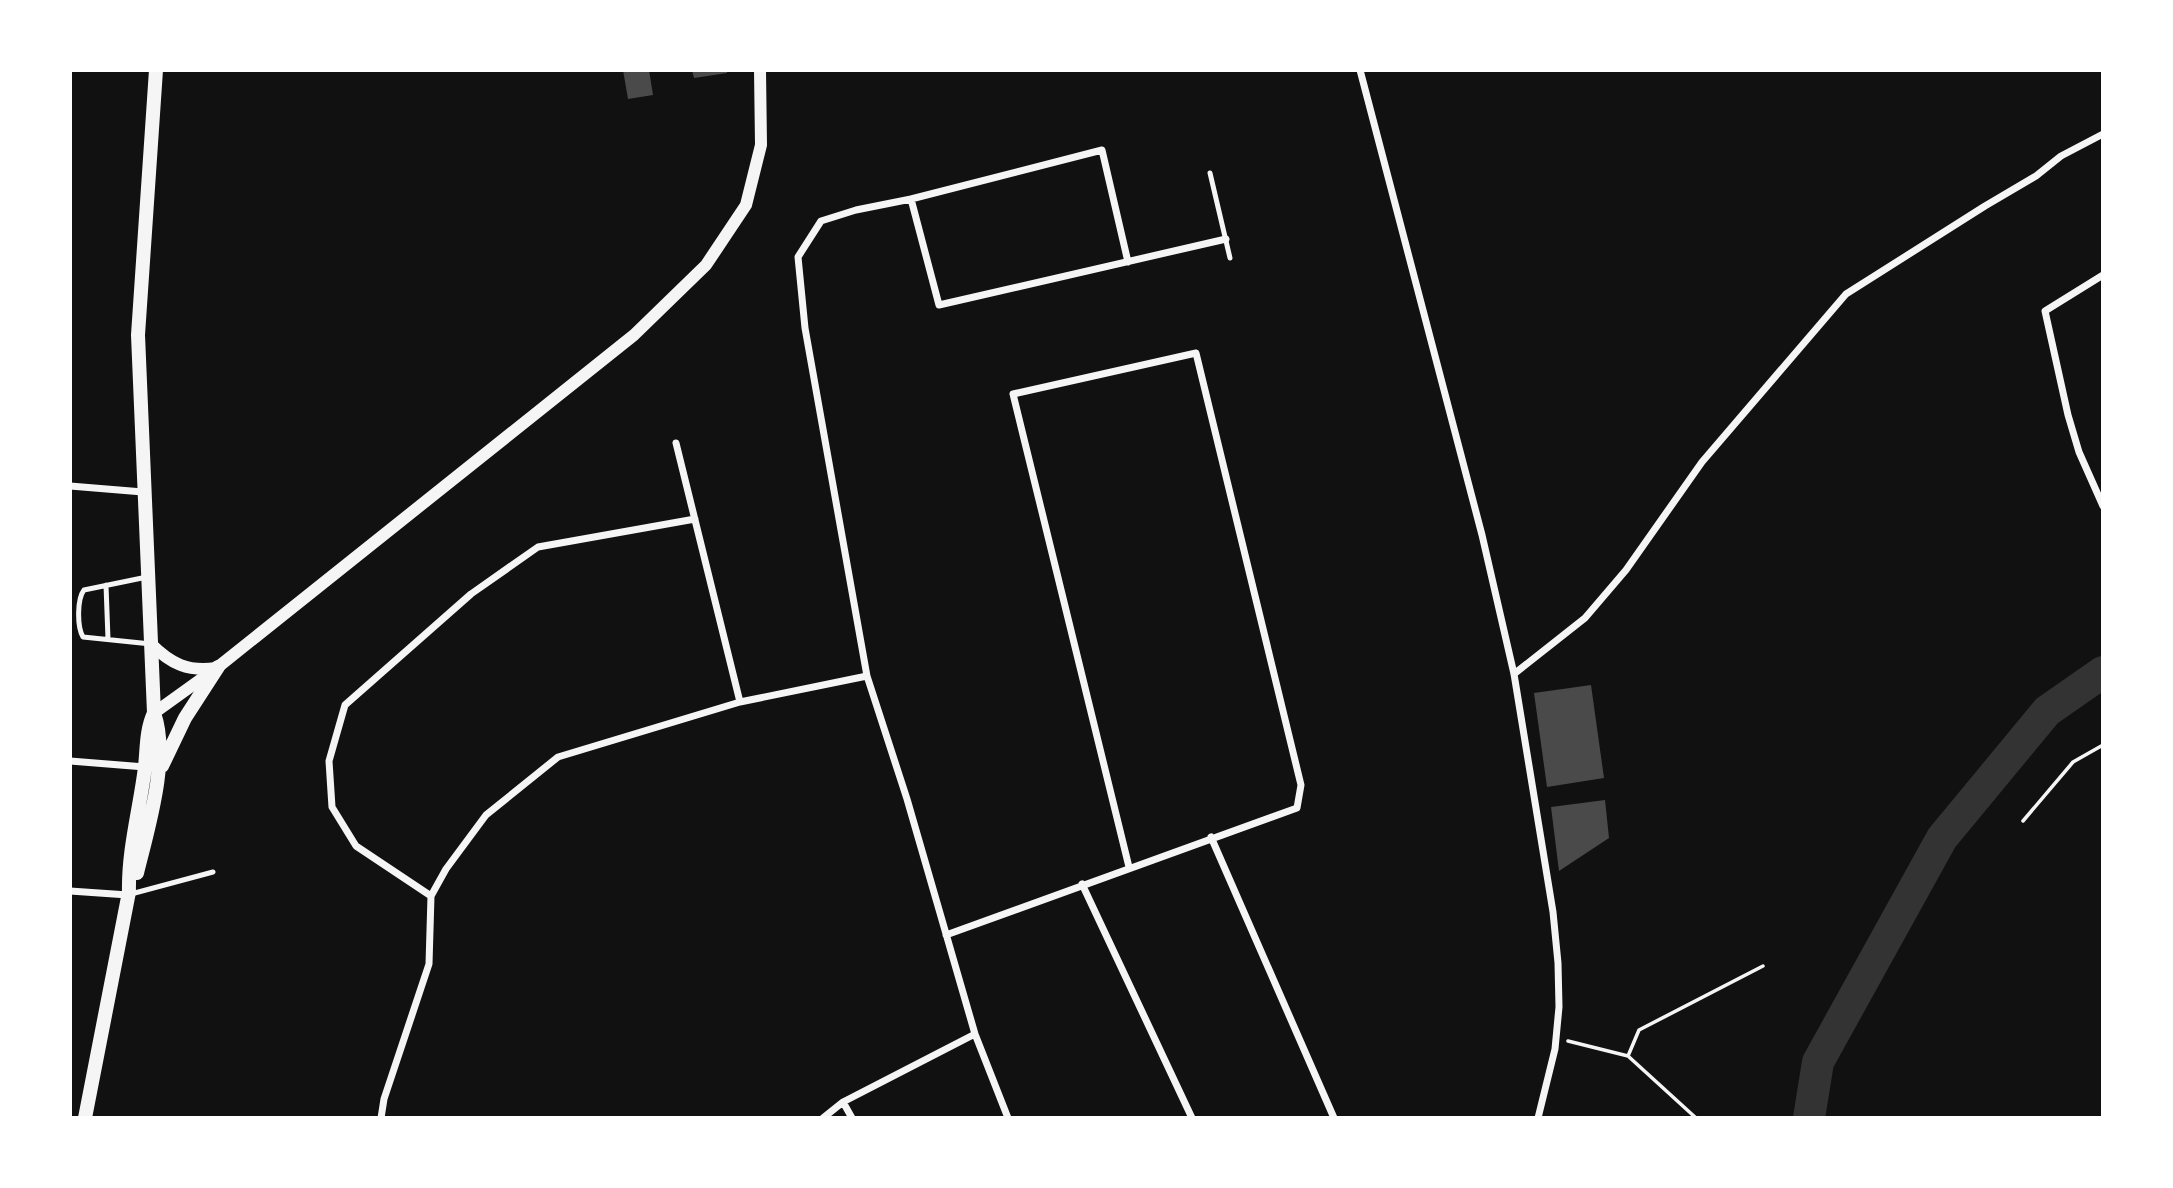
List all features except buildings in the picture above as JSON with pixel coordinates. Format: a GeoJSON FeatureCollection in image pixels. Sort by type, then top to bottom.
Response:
{"type":"FeatureCollection","features":[{"type":"Feature","properties":{"kind":"main road"},"geometry":{"type":"LineString","coordinates":[[85,1118],[129,893],[148,827],[157,780],[160,731],[154,713],[138,335],[156,70]]}},
{"type":"Feature","properties":{"kind":"main road"},"geometry":{"type":"LineString","coordinates":[[157,780],[170,746],[218,667]]}},
{"type":"Feature","properties":{"kind":"main road"},"geometry":{"type":"LineString","coordinates":[[129,893],[128,872],[149,725],[154,713]]}},
{"type":"Feature","properties":{"kind":"street"},"geometry":{"type":"LineString","coordinates":[[154,713],[218,667],[634,335],[706,265],[746,205],[761,145],[760,70]]}},
{"type":"Feature","properties":{"kind":"street"},"geometry":{"type":"LineString","coordinates":[[1360,70],[1482,535],[1514,674],[1559,963],[1556,1038],[1548,1085],[1538,1118]]}},
{"type":"Feature","properties":{"kind":"street"},"geometry":{"type":"LineString","coordinates":[[1514,674],[1585,618],[1626,570],[1702,462],[1846,294],[2036,176],[2062,156],[2103,134]]}},
{"type":"Feature","properties":{"kind":"street"},"geometry":{"type":"LineString","coordinates":[[1008,1118],[975,1034],[907,799],[867,676],[805,328],[798,257],[821,221],[1102,150],[1128,262]]}},
{"type":"Feature","properties":{"kind":"street"},"geometry":{"type":"LineString","coordinates":[[911,199],[939,305],[1226,239]]}},
{"type":"Feature","properties":{"kind":"street"},"geometry":{"type":"LineString","coordinates":[[2103,275],[2045,311],[2079,452],[2103,506]]}},
{"type":"Feature","properties":{"kind":"street"},"geometry":{"type":"LineString","coordinates":[[946,935],[1297,808],[1301,785],[1196,353],[1013,394],[1129,867]]}},
{"type":"Feature","properties":{"kind":"street"},"geometry":{"type":"LineString","coordinates":[[676,443],[740,702]]}},
{"type":"Feature","properties":{"kind":"street"},"geometry":{"type":"LineString","coordinates":[[70,486],[143,492]]}},
{"type":"Feature","properties":{"kind":"street"},"geometry":{"type":"LineString","coordinates":[[431,896],[355,846],[332,807],[329,761],[345,705],[471,594],[538,547],[695,519]]}},
{"type":"Feature","properties":{"kind":"street"},"geometry":{"type":"LineString","coordinates":[[151,644],[164,658],[181,667],[200,670],[218,667]]}},
{"type":"Feature","properties":{"kind":"street"},"geometry":{"type":"LineString","coordinates":[[382,1118],[384,1098],[429,964],[431,896],[446,869],[486,815],[558,757],[740,702],[867,676]]}},
{"type":"Feature","properties":{"kind":"street"},"geometry":{"type":"LineString","coordinates":[[70,761],[145,767]]}},
{"type":"Feature","properties":{"kind":"street"},"geometry":{"type":"LineString","coordinates":[[1211,837],[1334,1118]]}},
{"type":"Feature","properties":{"kind":"street"},"geometry":{"type":"LineString","coordinates":[[1082,884],[1192,1118]]}},
{"type":"Feature","properties":{"kind":"street"},"geometry":{"type":"LineString","coordinates":[[70,891],[129,893]]}},
{"type":"Feature","properties":{"kind":"street"},"geometry":{"type":"LineString","coordinates":[[822,1118],[843,1102],[975,1034]]}},
{"type":"Feature","properties":{"kind":"street"},"geometry":{"type":"LineString","coordinates":[[843,1102],[852,1118]]}},
{"type":"Feature","properties":{"kind":"lane"},"geometry":{"type":"LineString","coordinates":[[1210,173],[1230,258]]}},
{"type":"Feature","properties":{"kind":"lane"},"geometry":{"type":"LineString","coordinates":[[147,577],[81,593],[80,631],[83,637],[151,644]]}},
{"type":"Feature","properties":{"kind":"lane"},"geometry":{"type":"LineString","coordinates":[[106,585],[108,639]]}},
{"type":"Feature","properties":{"kind":"lane"},"geometry":{"type":"LineString","coordinates":[[129,893],[213,872]]}},
{"type":"Feature","properties":{"kind":"path"},"geometry":{"type":"LineString","coordinates":[[2022,821],[2073,762],[2103,744]]}},
{"type":"Feature","properties":{"kind":"path"},"geometry":{"type":"LineString","coordinates":[[1628,1056],[1639,1030],[1763,966]]}},
{"type":"Feature","properties":{"kind":"path"},"geometry":{"type":"LineString","coordinates":[[1556,1038],[1628,1056],[1696,1118]]}},
{"type":"Feature","properties":{"kind":"waterway"},"geometry":{"type":"LineString","coordinates":[[1809,1118],[1818,1062],[1942,838],[2047,711],[2103,672]]}}]}
